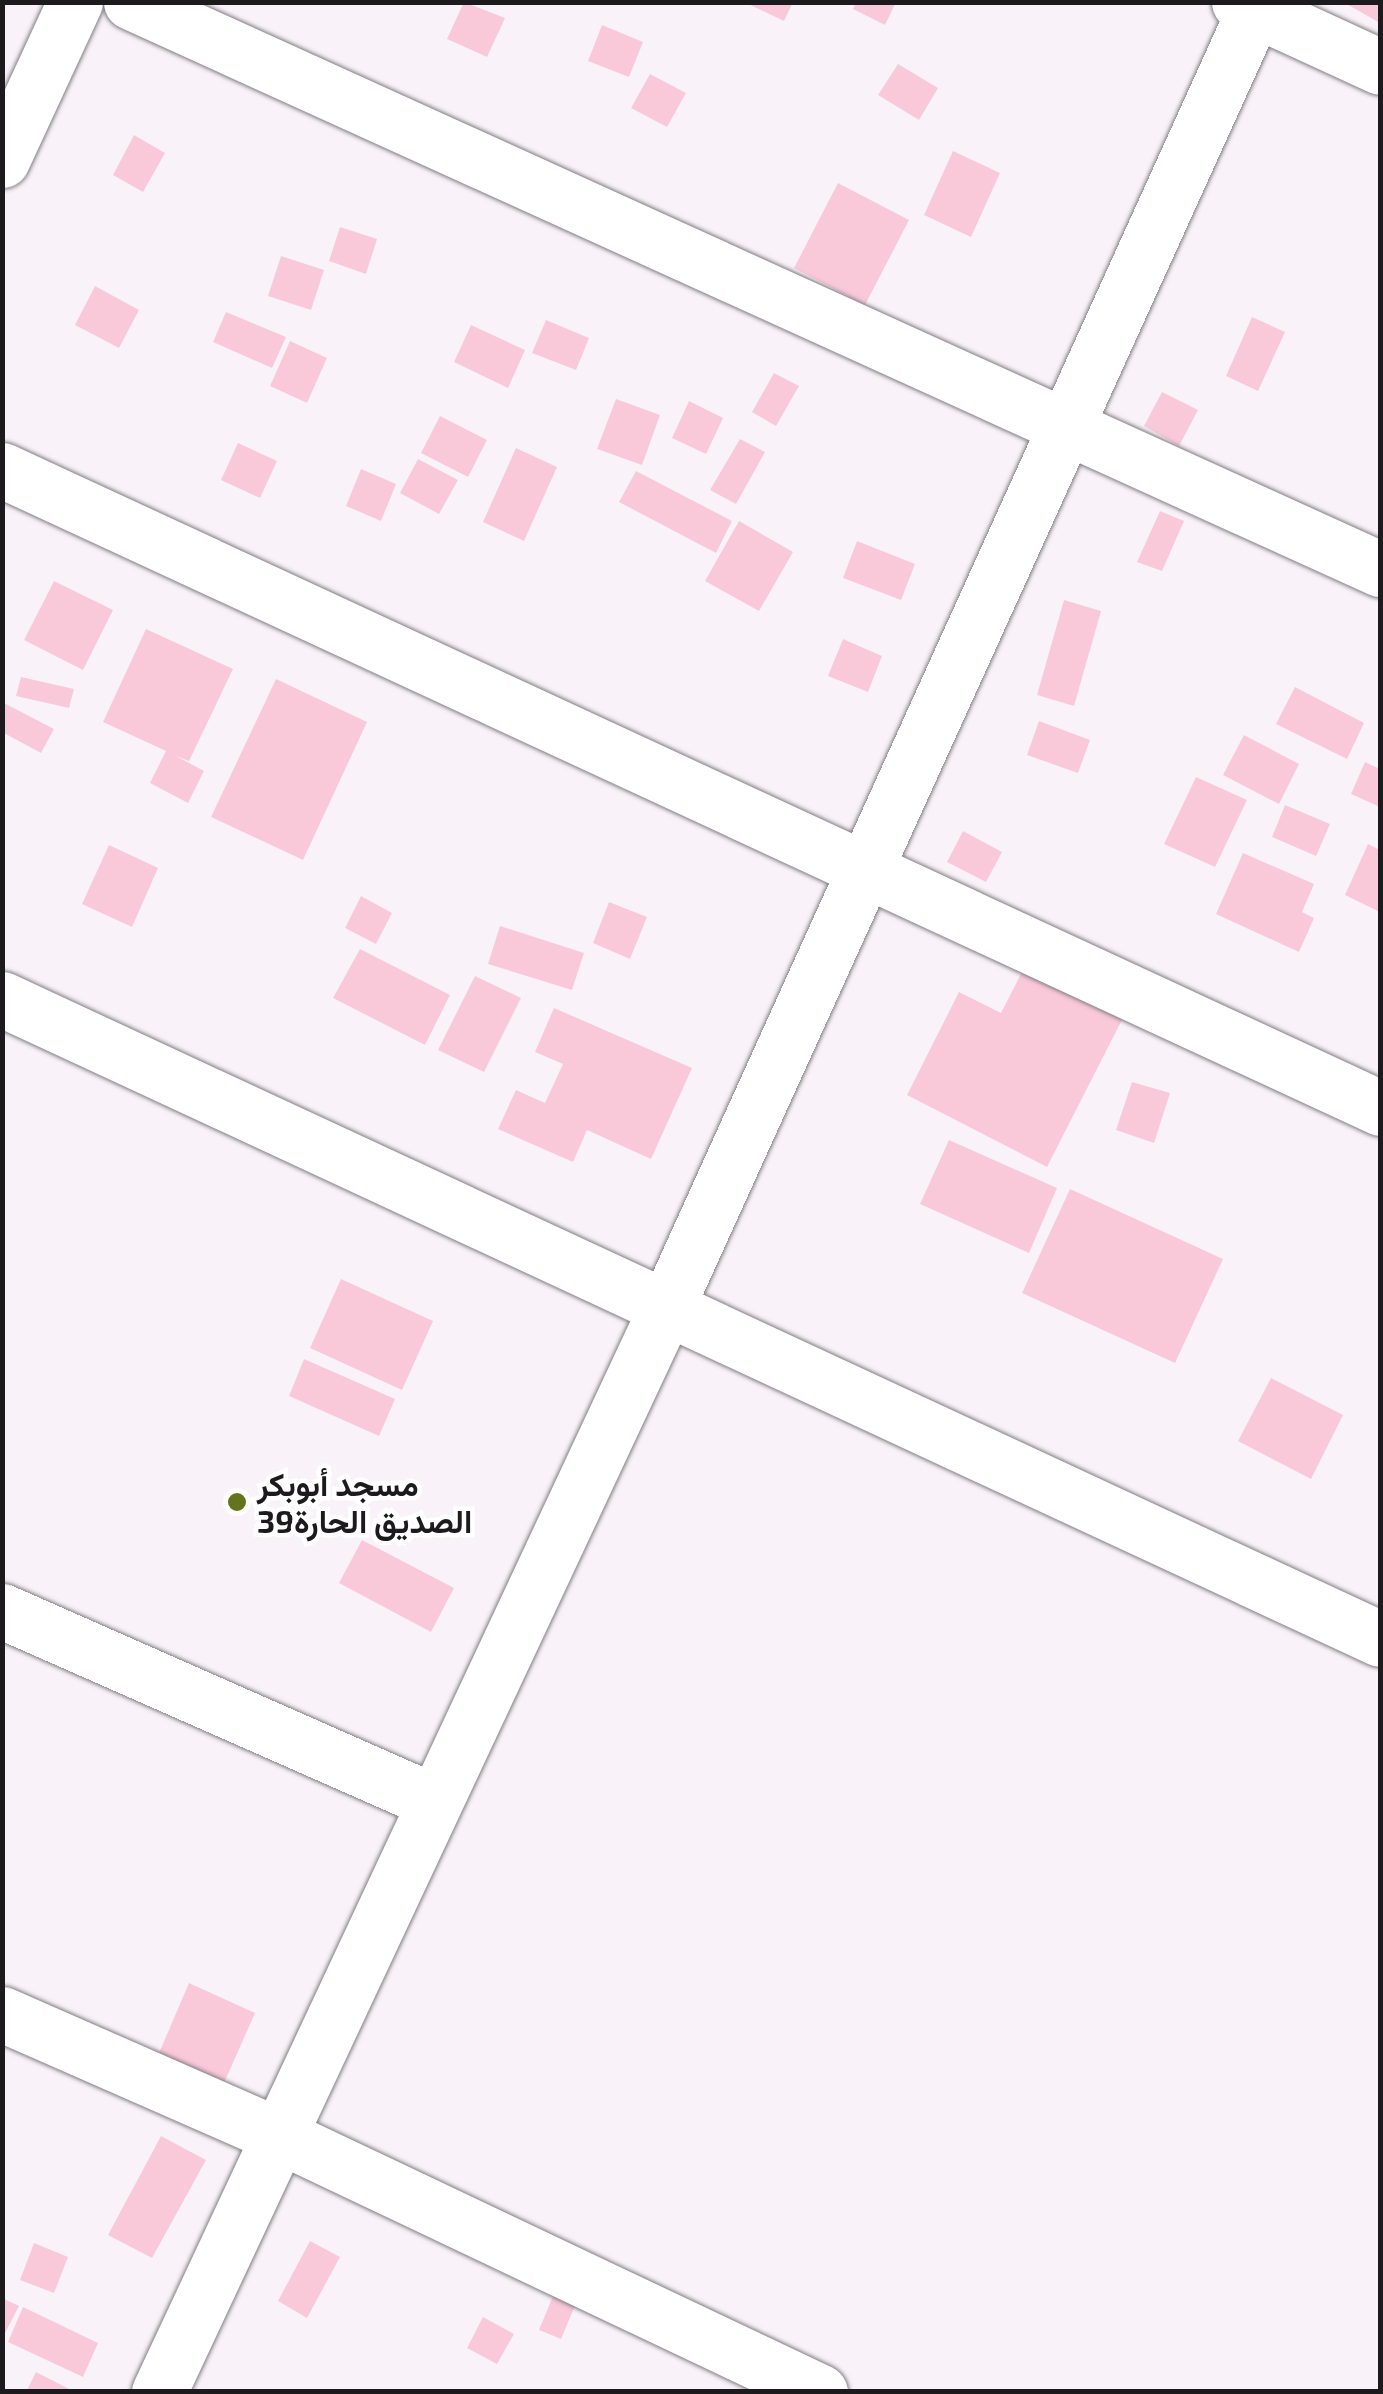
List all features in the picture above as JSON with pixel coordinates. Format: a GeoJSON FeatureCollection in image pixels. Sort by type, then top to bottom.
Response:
{"type":"FeatureCollection","features":[{"type":"Feature","properties":{"kind":"street"},"geometry":{"type":"LineString","coordinates":[[2,160],[75,2]]}},
{"type":"Feature","properties":{"kind":"street"},"geometry":{"type":"LineString","coordinates":[[131,2],[1064,422],[1380,570]]}},
{"type":"Feature","properties":{"kind":"street"},"geometry":{"type":"LineString","coordinates":[[159,2392],[432,1801],[668,1306],[867,869],[1250,5],[1380,67]]}},
{"type":"Feature","properties":{"kind":"street"},"geometry":{"type":"LineString","coordinates":[[2,470],[1380,1108]]}},
{"type":"Feature","properties":{"kind":"street"},"geometry":{"type":"LineString","coordinates":[[2,998],[1380,1638]]}},
{"type":"Feature","properties":{"kind":"street"},"geometry":{"type":"LineString","coordinates":[[2,1611],[432,1801]]}},
{"type":"Feature","properties":{"kind":"street"},"geometry":{"type":"LineString","coordinates":[[2,2014],[276,2134],[820,2392]]}},
{"type":"Feature","properties":{"kind":"building"},"geometry":{"type":"Polygon","coordinates":[[[464,2],[505,18],[487,57],[447,39],[464,2]]]}},
{"type":"Feature","properties":{"kind":"building"},"geometry":{"type":"Polygon","coordinates":[[[744,2],[793,2],[784,21],[744,2]]]}},
{"type":"Feature","properties":{"kind":"building"},"geometry":{"type":"Polygon","coordinates":[[[856,2],[896,2],[885,25],[853,9],[856,2]]]}},
{"type":"Feature","properties":{"kind":"building"},"geometry":{"type":"Polygon","coordinates":[[[1343,2],[1380,2],[1380,23],[1343,2]]]}},
{"type":"Feature","properties":{"kind":"building"},"geometry":{"type":"Polygon","coordinates":[[[602,25],[643,42],[629,77],[588,61],[602,25]]]}},
{"type":"Feature","properties":{"kind":"building"},"geometry":{"type":"Polygon","coordinates":[[[898,64],[938,88],[919,120],[878,95],[898,64]]]}},
{"type":"Feature","properties":{"kind":"building"},"geometry":{"type":"Polygon","coordinates":[[[650,74],[686,93],[667,127],[631,108],[650,74]]]}},
{"type":"Feature","properties":{"kind":"building"},"geometry":{"type":"Polygon","coordinates":[[[134,135],[165,153],[143,192],[113,175],[134,135]]]}},
{"type":"Feature","properties":{"kind":"building"},"geometry":{"type":"Polygon","coordinates":[[[953,151],[1000,173],[971,237],[924,215],[953,151]]]}},
{"type":"Feature","properties":{"kind":"building"},"geometry":{"type":"Polygon","coordinates":[[[838,183],[909,220],[865,305],[794,268],[838,183]]]}},
{"type":"Feature","properties":{"kind":"building"},"geometry":{"type":"Polygon","coordinates":[[[340,227],[377,239],[366,274],[329,261],[340,227]]]}},
{"type":"Feature","properties":{"kind":"building"},"geometry":{"type":"Polygon","coordinates":[[[281,256],[324,270],[311,310],[268,296],[281,256]]]}},
{"type":"Feature","properties":{"kind":"building"},"geometry":{"type":"Polygon","coordinates":[[[95,286],[139,310],[119,348],[75,325],[95,286]]]}},
{"type":"Feature","properties":{"kind":"building"},"geometry":{"type":"Polygon","coordinates":[[[226,312],[286,337],[272,368],[213,342],[226,312]]]}},
{"type":"Feature","properties":{"kind":"building"},"geometry":{"type":"Polygon","coordinates":[[[1252,317],[1285,332],[1258,391],[1226,376],[1252,317]]]}},
{"type":"Feature","properties":{"kind":"building"},"geometry":{"type":"Polygon","coordinates":[[[546,320],[589,338],[576,370],[532,353],[546,320]]]}},
{"type":"Feature","properties":{"kind":"building"},"geometry":{"type":"Polygon","coordinates":[[[471,325],[525,350],[508,388],[454,362],[471,325]]]}},
{"type":"Feature","properties":{"kind":"building"},"geometry":{"type":"Polygon","coordinates":[[[290,341],[327,358],[307,403],[270,386],[290,341]]]}},
{"type":"Feature","properties":{"kind":"building"},"geometry":{"type":"Polygon","coordinates":[[[774,373],[799,386],[776,426],[752,412],[774,373]]]}},
{"type":"Feature","properties":{"kind":"building"},"geometry":{"type":"Polygon","coordinates":[[[1162,392],[1198,410],[1179,446],[1144,426],[1162,392]]]}},
{"type":"Feature","properties":{"kind":"building"},"geometry":{"type":"Polygon","coordinates":[[[616,399],[660,415],[642,465],[597,449],[616,399]]]}},
{"type":"Feature","properties":{"kind":"building"},"geometry":{"type":"Polygon","coordinates":[[[689,401],[723,418],[706,454],[672,438],[689,401]]]}},
{"type":"Feature","properties":{"kind":"building"},"geometry":{"type":"Polygon","coordinates":[[[440,416],[487,440],[468,477],[421,453],[440,416]]]}},
{"type":"Feature","properties":{"kind":"building"},"geometry":{"type":"Polygon","coordinates":[[[740,439],[765,452],[736,504],[710,490],[740,439]]]}},
{"type":"Feature","properties":{"kind":"building"},"geometry":{"type":"Polygon","coordinates":[[[238,443],[277,461],[260,498],[221,480],[238,443]]]}},
{"type":"Feature","properties":{"kind":"building"},"geometry":{"type":"Polygon","coordinates":[[[516,448],[557,467],[524,541],[483,522],[516,448]]]}},
{"type":"Feature","properties":{"kind":"building"},"geometry":{"type":"Polygon","coordinates":[[[418,459],[458,480],[439,514],[400,493],[418,459]]]}},
{"type":"Feature","properties":{"kind":"building"},"geometry":{"type":"Polygon","coordinates":[[[361,469],[396,484],[381,521],[346,506],[361,469]]]}},
{"type":"Feature","properties":{"kind":"building"},"geometry":{"type":"Polygon","coordinates":[[[636,471],[732,521],[716,553],[619,502],[636,471]]]}},
{"type":"Feature","properties":{"kind":"building"},"geometry":{"type":"Polygon","coordinates":[[[1160,511],[1184,521],[1162,571],[1137,562],[1160,511]]]}},
{"type":"Feature","properties":{"kind":"building"},"geometry":{"type":"Polygon","coordinates":[[[739,521],[793,552],[759,611],[705,581],[739,521]]]}},
{"type":"Feature","properties":{"kind":"building"},"geometry":{"type":"Polygon","coordinates":[[[857,541],[915,564],[901,600],[843,578],[857,541]]]}},
{"type":"Feature","properties":{"kind":"building"},"geometry":{"type":"Polygon","coordinates":[[[54,581],[113,610],[83,670],[24,640],[54,581]]]}},
{"type":"Feature","properties":{"kind":"building"},"geometry":{"type":"Polygon","coordinates":[[[1064,600],[1101,611],[1074,706],[1037,695],[1064,600]]]}},
{"type":"Feature","properties":{"kind":"building"},"geometry":{"type":"Polygon","coordinates":[[[146,629],[233,669],[189,761],[176,756],[204,771],[188,803],[150,783],[166,751],[103,722],[146,629]]]}},
{"type":"Feature","properties":{"kind":"building"},"geometry":{"type":"Polygon","coordinates":[[[843,639],[882,656],[868,692],[828,676],[843,639]]]}},
{"type":"Feature","properties":{"kind":"building"},"geometry":{"type":"Polygon","coordinates":[[[21,677],[74,689],[69,708],[16,696],[21,677]]]}},
{"type":"Feature","properties":{"kind":"building"},"geometry":{"type":"Polygon","coordinates":[[[276,679],[367,722],[303,860],[211,817],[276,679]]]}},
{"type":"Feature","properties":{"kind":"building"},"geometry":{"type":"Polygon","coordinates":[[[1295,687],[1364,723],[1347,759],[1276,724],[1295,687]]]}},
{"type":"Feature","properties":{"kind":"building"},"geometry":{"type":"Polygon","coordinates":[[[2,702],[54,729],[41,753],[2,732],[2,702]]]}},
{"type":"Feature","properties":{"kind":"building"},"geometry":{"type":"Polygon","coordinates":[[[1039,721],[1090,740],[1078,773],[1027,755],[1039,721]]]}},
{"type":"Feature","properties":{"kind":"building"},"geometry":{"type":"Polygon","coordinates":[[[1244,735],[1299,764],[1279,804],[1223,775],[1244,735]]]}},
{"type":"Feature","properties":{"kind":"building"},"geometry":{"type":"Polygon","coordinates":[[[1365,762],[1380,769],[1380,807],[1351,794],[1365,762]]]}},
{"type":"Feature","properties":{"kind":"building"},"geometry":{"type":"Polygon","coordinates":[[[1196,777],[1247,800],[1215,867],[1164,844],[1196,777]]]}},
{"type":"Feature","properties":{"kind":"building"},"geometry":{"type":"Polygon","coordinates":[[[1285,805],[1330,824],[1316,856],[1272,837],[1285,805]]]}},
{"type":"Feature","properties":{"kind":"building"},"geometry":{"type":"Polygon","coordinates":[[[963,831],[1002,852],[986,882],[947,862],[963,831]]]}},
{"type":"Feature","properties":{"kind":"building"},"geometry":{"type":"Polygon","coordinates":[[[1368,844],[1380,850],[1380,912],[1345,895],[1368,844]]]}},
{"type":"Feature","properties":{"kind":"building"},"geometry":{"type":"Polygon","coordinates":[[[109,845],[158,868],[132,927],[82,904],[109,845]]]}},
{"type":"Feature","properties":{"kind":"building"},"geometry":{"type":"Polygon","coordinates":[[[1243,853],[1314,884],[1302,912],[1314,918],[1299,952],[1216,914],[1243,853]]]}},
{"type":"Feature","properties":{"kind":"building"},"geometry":{"type":"Polygon","coordinates":[[[361,896],[392,913],[376,944],[345,928],[361,896]]]}},
{"type":"Feature","properties":{"kind":"building"},"geometry":{"type":"Polygon","coordinates":[[[609,902],[647,917],[630,959],[593,943],[609,902]]]}},
{"type":"Feature","properties":{"kind":"building"},"geometry":{"type":"Polygon","coordinates":[[[500,926],[584,953],[572,990],[488,964],[500,926]]]}},
{"type":"Feature","properties":{"kind":"building"},"geometry":{"type":"Polygon","coordinates":[[[360,949],[450,995],[425,1045],[333,998],[360,949]]]}},
{"type":"Feature","properties":{"kind":"building"},"geometry":{"type":"Polygon","coordinates":[[[1026,964],[1125,1014],[1047,1167],[907,1095],[959,992],[1001,1013],[1026,964]]]}},
{"type":"Feature","properties":{"kind":"building"},"geometry":{"type":"Polygon","coordinates":[[[475,976],[521,998],[484,1072],[438,1050],[475,976]]]}},
{"type":"Feature","properties":{"kind":"building"},"geometry":{"type":"Polygon","coordinates":[[[554,1008],[692,1068],[651,1159],[587,1130],[573,1162],[498,1129],[516,1090],[545,1103],[563,1064],[535,1052],[554,1008]]]}},
{"type":"Feature","properties":{"kind":"building"},"geometry":{"type":"Polygon","coordinates":[[[1132,1082],[1170,1093],[1154,1143],[1116,1130],[1132,1082]]]}},
{"type":"Feature","properties":{"kind":"building"},"geometry":{"type":"Polygon","coordinates":[[[949,1140],[1057,1188],[1029,1253],[920,1204],[949,1140]]]}},
{"type":"Feature","properties":{"kind":"building"},"geometry":{"type":"Polygon","coordinates":[[[1070,1189],[1223,1259],[1175,1363],[1022,1293],[1070,1189]]]}},
{"type":"Feature","properties":{"kind":"building"},"geometry":{"type":"Polygon","coordinates":[[[341,1279],[433,1321],[402,1390],[310,1348],[341,1279]]]}},
{"type":"Feature","properties":{"kind":"building"},"geometry":{"type":"Polygon","coordinates":[[[304,1359],[395,1399],[379,1436],[289,1396],[304,1359]]]}},
{"type":"Feature","properties":{"kind":"building"},"geometry":{"type":"Polygon","coordinates":[[[1271,1378],[1343,1415],[1311,1479],[1238,1441],[1271,1378]]]}},
{"type":"Feature","properties":{"kind":"building"},"geometry":{"type":"Polygon","coordinates":[[[362,1540],[454,1588],[431,1632],[339,1583],[362,1540]]]}},
{"type":"Feature","properties":{"kind":"building"},"geometry":{"type":"Polygon","coordinates":[[[189,1983],[255,2013],[224,2083],[159,2053],[189,1983]]]}},
{"type":"Feature","properties":{"kind":"building"},"geometry":{"type":"Polygon","coordinates":[[[161,2136],[206,2160],[152,2258],[108,2235],[161,2136]]]}},
{"type":"Feature","properties":{"kind":"building"},"geometry":{"type":"Polygon","coordinates":[[[310,2241],[340,2257],[307,2318],[278,2301],[310,2241]]]}},
{"type":"Feature","properties":{"kind":"building"},"geometry":{"type":"Polygon","coordinates":[[[34,2243],[68,2257],[54,2293],[20,2280],[34,2243]]]}},
{"type":"Feature","properties":{"kind":"building"},"geometry":{"type":"Polygon","coordinates":[[[558,2284],[580,2294],[561,2339],[539,2330],[558,2284]]]}},
{"type":"Feature","properties":{"kind":"building"},"geometry":{"type":"Polygon","coordinates":[[[2,2298],[19,2306],[2,2339],[2,2298]]]}},
{"type":"Feature","properties":{"kind":"building"},"geometry":{"type":"Polygon","coordinates":[[[23,2307],[98,2343],[83,2377],[8,2342],[23,2307]]]}},
{"type":"Feature","properties":{"kind":"building"},"geometry":{"type":"Polygon","coordinates":[[[483,2317],[514,2334],[497,2364],[467,2348],[483,2317]]]}},
{"type":"Feature","properties":{"kind":"building"},"geometry":{"type":"Polygon","coordinates":[[[36,2372],[75,2392],[26,2392],[36,2372]]]}},
{"type":"Feature","properties":{"kind":"place","name":"مسجد أبوبكر الصديق الحارة39"},"geometry":{"type":"Point","coordinates":[237,1502]}}]}
